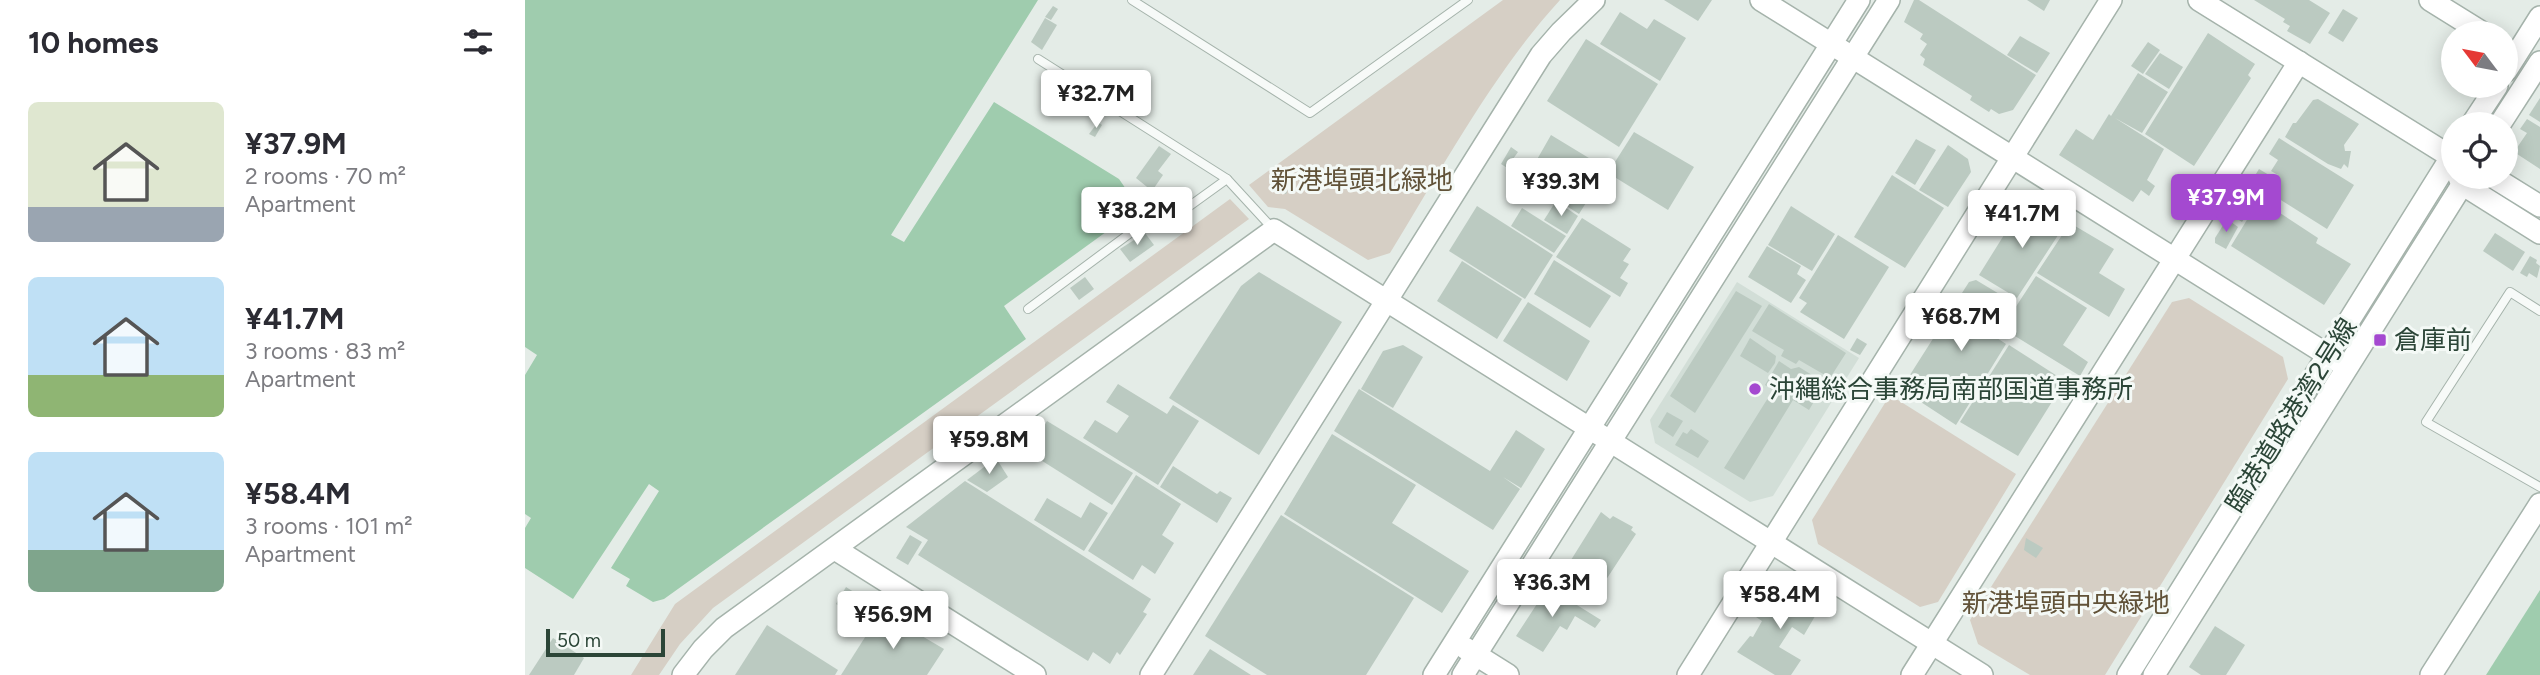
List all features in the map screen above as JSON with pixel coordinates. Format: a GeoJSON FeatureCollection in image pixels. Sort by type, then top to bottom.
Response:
{"type":"FeatureCollection","features":[{"type":"Feature","properties":{"kind":"street"},"geometry":{"type":"LineString","coordinates":[[1151,675],[1541,55],[1594,0]]}},
{"type":"Feature","properties":{"kind":"street"},"geometry":{"type":"LineString","coordinates":[[1761,0],[2347,367]]}},
{"type":"Feature","properties":{"kind":"street"},"geometry":{"type":"LineString","coordinates":[[1434,675],[1859,0]]}},
{"type":"Feature","properties":{"kind":"street"},"geometry":{"type":"LineString","coordinates":[[1463,675],[1889,0]]}},
{"type":"Feature","properties":{"kind":"street"},"geometry":{"type":"LineString","coordinates":[[1688,675],[2111,0]]}},
{"type":"Feature","properties":{"kind":"street"},"geometry":{"type":"LineString","coordinates":[[2199,0],[2299,62],[2441,156]]}},
{"type":"Feature","properties":{"kind":"street"},"geometry":{"type":"LineString","coordinates":[[2430,0],[2464,21]]}},
{"type":"Feature","properties":{"kind":"street"},"geometry":{"type":"LineString","coordinates":[[2518,46],[2540,17]]}},
{"type":"Feature","properties":{"kind":"street"},"geometry":{"type":"LineString","coordinates":[[1912,675],[2299,62]]}},
{"type":"Feature","properties":{"kind":"street"},"geometry":{"type":"LineString","coordinates":[[2508,112],[2540,62]]}},
{"type":"Feature","properties":{"kind":"street","name":"臨港道路港湾2号線"},"geometry":{"type":"LineString","coordinates":[[2128,675],[2328,355],[2442,189]]}},
{"type":"Feature","properties":{"kind":"street","name":"臨港道路港湾2号線"},"geometry":{"type":"LineString","coordinates":[[2154,675],[2347,367],[2445,189]]}},
{"type":"Feature","properties":{"kind":"street"},"geometry":{"type":"LineString","coordinates":[[2485,189],[2540,233]]}},
{"type":"Feature","properties":{"kind":"street"},"geometry":{"type":"LineString","coordinates":[[2513,189],[2540,205]]}},
{"type":"Feature","properties":{"kind":"street"},"geometry":{"type":"LineString","coordinates":[[683,675],[724,628],[1274,230],[1982,675]]}},
{"type":"Feature","properties":{"kind":"street"},"geometry":{"type":"LineString","coordinates":[[2431,675],[2540,504]]}},
{"type":"Feature","properties":{"kind":"street"},"geometry":{"type":"LineString","coordinates":[[835,549],[1035,675]]}},
{"type":"Feature","properties":{"kind":"street"},"geometry":{"type":"LineString","coordinates":[[1454,642],[1508,675]]}},
{"type":"Feature","properties":{"kind":"lane"},"geometry":{"type":"LineString","coordinates":[[1132,0],[1310,113],[1468,0]]}},
{"type":"Feature","properties":{"kind":"lane"},"geometry":{"type":"LineString","coordinates":[[1038,59],[1227,179],[1274,230]]}},
{"type":"Feature","properties":{"kind":"lane"},"geometry":{"type":"LineString","coordinates":[[1028,309],[1141,225],[1166,223],[1227,179]]}},
{"type":"Feature","properties":{"kind":"lane"},"geometry":{"type":"LineString","coordinates":[[2540,311],[2510,292],[2426,422],[2540,487]]}},
{"type":"Feature","properties":{"kind":"shaded area"},"geometry":{"type":"Polygon","coordinates":[[[525,0],[1038,0],[891,235],[904,242],[994,102],[1119,179],[1139,208],[1004,306],[1026,339],[664,599],[653,602],[626,586],[630,579],[611,568],[659,491],[649,484],[573,599],[525,568],[525,528],[531,518],[525,514],[525,375],[537,355],[525,347],[525,0]]]}},
{"type":"Feature","properties":{"kind":"shaded area","name":"沖縄総合事務局南部国道事務所"},"geometry":{"type":"Polygon","coordinates":[[[1737,282],[1859,358],[1773,496],[1750,502],[1655,443],[1650,420],[1737,282]]]}},
{"type":"Feature","properties":{"kind":"shaded area"},"geometry":{"type":"Polygon","coordinates":[[[2540,590],[2540,675],[2486,675],[2540,590]]]}},
{"type":"Feature","properties":{"kind":"green space","name":"新港埠頭北緑地"},"geometry":{"type":"Polygon","coordinates":[[[1503,0],[1560,0],[1490,90],[1390,253],[1368,260],[1285,209],[1268,207],[1249,185],[1503,0]]]}},
{"type":"Feature","properties":{"kind":"green space","name":"新港埠頭北緑地"},"geometry":{"type":"Polygon","coordinates":[[[1230,199],[1249,219],[713,608],[680,644],[659,675],[631,675],[675,604],[1230,199]]]}},
{"type":"Feature","properties":{"kind":"green space","name":"新港埠頭中央緑地"},"geometry":{"type":"Polygon","coordinates":[[[2189,298],[2283,357],[2288,379],[2105,675],[2030,675],[1978,644],[1970,620],[2172,302],[2189,298]]]}},
{"type":"Feature","properties":{"kind":"green space"},"geometry":{"type":"Polygon","coordinates":[[[1890,395],[2016,474],[1938,602],[1920,607],[1818,544],[1812,520],[1890,395]]]}},
{"type":"Feature","properties":{"kind":"building"},"geometry":{"type":"Polygon","coordinates":[[[1664,0],[1712,0],[1698,21],[1664,0]]]}},
{"type":"Feature","properties":{"kind":"building"},"geometry":{"type":"Polygon","coordinates":[[[1914,0],[1919,0],[2036,75],[2013,110],[1999,114],[1991,109],[1989,112],[1970,100],[1972,96],[1923,65],[1925,59],[1920,55],[1927,44],[1920,39],[1923,34],[1904,22],[1914,0]]]}},
{"type":"Feature","properties":{"kind":"building"},"geometry":{"type":"Polygon","coordinates":[[[2027,0],[2050,0],[2044,11],[2027,0]]]}},
{"type":"Feature","properties":{"kind":"building"},"geometry":{"type":"Polygon","coordinates":[[[2254,0],[2309,0],[2330,13],[2310,44],[2287,31],[2290,26],[2283,22],[2285,19],[2254,0]]]}},
{"type":"Feature","properties":{"kind":"building"},"geometry":{"type":"Polygon","coordinates":[[[1053,6],[1058,9],[1051,20],[1045,17],[1053,6]]]}},
{"type":"Feature","properties":{"kind":"building"},"geometry":{"type":"Polygon","coordinates":[[[2343,9],[2358,18],[2343,42],[2328,33],[2343,9]]]}},
{"type":"Feature","properties":{"kind":"building"},"geometry":{"type":"Polygon","coordinates":[[[1620,12],[1647,29],[1654,19],[1686,38],[1660,81],[1600,44],[1620,12]]]}},
{"type":"Feature","properties":{"kind":"building"},"geometry":{"type":"Polygon","coordinates":[[[1045,18],[1057,25],[1042,50],[1031,42],[1045,18]]]}},
{"type":"Feature","properties":{"kind":"building"},"geometry":{"type":"Polygon","coordinates":[[[2208,33],[2255,64],[2248,75],[2251,78],[2194,166],[2145,134],[2208,33]]]}},
{"type":"Feature","properties":{"kind":"building"},"geometry":{"type":"Polygon","coordinates":[[[2020,36],[2050,53],[2037,73],[2007,55],[2020,36]]]}},
{"type":"Feature","properties":{"kind":"building"},"geometry":{"type":"Polygon","coordinates":[[[1586,39],[1658,84],[1619,147],[1547,101],[1586,39]]]}},
{"type":"Feature","properties":{"kind":"building"},"geometry":{"type":"Polygon","coordinates":[[[2148,42],[2160,50],[2143,74],[2131,66],[2148,42]]]}},
{"type":"Feature","properties":{"kind":"building"},"geometry":{"type":"Polygon","coordinates":[[[2160,53],[2183,67],[2169,89],[2145,74],[2160,53]]]}},
{"type":"Feature","properties":{"kind":"building"},"geometry":{"type":"Polygon","coordinates":[[[2138,73],[2168,92],[2142,133],[2115,118],[2164,149],[2147,180],[2155,186],[2149,196],[2141,190],[2133,202],[2059,155],[2076,129],[2093,140],[2138,73]]]}},
{"type":"Feature","properties":{"kind":"building"},"geometry":{"type":"Polygon","coordinates":[[[2540,98],[2540,122],[2529,115],[2540,98]]]}},
{"type":"Feature","properties":{"kind":"building"},"geometry":{"type":"Polygon","coordinates":[[[2318,99],[2359,124],[2344,145],[2345,151],[2351,151],[2348,168],[2344,164],[2341,169],[2328,164],[2285,137],[2293,123],[2296,123],[2313,100],[2318,99]]]}},
{"type":"Feature","properties":{"kind":"building"},"geometry":{"type":"Polygon","coordinates":[[[2527,119],[2540,127],[2540,169],[2518,155],[2518,146],[2527,133],[2520,129],[2527,119]]]}},
{"type":"Feature","properties":{"kind":"building"},"geometry":{"type":"Polygon","coordinates":[[[1098,122],[1102,125],[1095,137],[1089,134],[1098,122]]]}},
{"type":"Feature","properties":{"kind":"building"},"geometry":{"type":"Polygon","coordinates":[[[1634,132],[1694,167],[1668,210],[1608,173],[1634,132]]]}},
{"type":"Feature","properties":{"kind":"building"},"geometry":{"type":"Polygon","coordinates":[[[1551,135],[1607,169],[1579,214],[1501,164],[1511,147],[1518,152],[1513,159],[1531,170],[1551,135]]]}},
{"type":"Feature","properties":{"kind":"building"},"geometry":{"type":"Polygon","coordinates":[[[2279,138],[2354,185],[2327,229],[2268,192],[2278,175],[2271,171],[2278,160],[2269,154],[2279,138]]]}},
{"type":"Feature","properties":{"kind":"building"},"geometry":{"type":"Polygon","coordinates":[[[1916,139],[1936,150],[1915,185],[1895,173],[1916,139]]]}},
{"type":"Feature","properties":{"kind":"building"},"geometry":{"type":"Polygon","coordinates":[[[1948,145],[1968,159],[1971,172],[1948,207],[1919,190],[1948,145]]]}},
{"type":"Feature","properties":{"kind":"building"},"geometry":{"type":"Polygon","coordinates":[[[1159,146],[1171,154],[1158,171],[1163,175],[1152,191],[1136,178],[1159,146]]]}},
{"type":"Feature","properties":{"kind":"building"},"geometry":{"type":"Polygon","coordinates":[[[2259,169],[2274,178],[2265,192],[2251,182],[2259,169]]]}},
{"type":"Feature","properties":{"kind":"building"},"geometry":{"type":"Polygon","coordinates":[[[1892,175],[1944,208],[1905,268],[1854,237],[1892,175]]]}},
{"type":"Feature","properties":{"kind":"building"},"geometry":{"type":"Polygon","coordinates":[[[1283,180],[1289,187],[1286,194],[1276,191],[1277,188],[1274,187],[1278,181],[1281,183],[1283,180]]]}},
{"type":"Feature","properties":{"kind":"building"},"geometry":{"type":"Polygon","coordinates":[[[2242,200],[2252,207],[2242,222],[2231,215],[2242,200]]]}},
{"type":"Feature","properties":{"kind":"building"},"geometry":{"type":"Polygon","coordinates":[[[1556,201],[1578,216],[1567,234],[1544,220],[1556,201]]]}},
{"type":"Feature","properties":{"kind":"building"},"geometry":{"type":"Polygon","coordinates":[[[2024,203],[2048,219],[2052,215],[2066,223],[2017,298],[1979,275],[2024,203]]]}},
{"type":"Feature","properties":{"kind":"building"},"geometry":{"type":"Polygon","coordinates":[[[2256,205],[2273,216],[2277,211],[2318,238],[2316,243],[2351,264],[2324,305],[2231,246],[2256,205]]]}},
{"type":"Feature","properties":{"kind":"building"},"geometry":{"type":"Polygon","coordinates":[[[1477,206],[1553,255],[1525,299],[1449,251],[1477,206]]]}},
{"type":"Feature","properties":{"kind":"building"},"geometry":{"type":"Polygon","coordinates":[[[1791,206],[1835,234],[1812,271],[1768,245],[1791,206]]]}},
{"type":"Feature","properties":{"kind":"building"},"geometry":{"type":"Polygon","coordinates":[[[1522,208],[1566,236],[1554,253],[1511,226],[1522,208]]]}},
{"type":"Feature","properties":{"kind":"building"},"geometry":{"type":"Polygon","coordinates":[[[1582,218],[1631,249],[1623,261],[1629,264],[1620,278],[1628,283],[1620,297],[1556,257],[1582,218]]]}},
{"type":"Feature","properties":{"kind":"building"},"geometry":{"type":"Polygon","coordinates":[[[2227,219],[2238,227],[2226,249],[2215,243],[2215,238],[2227,219]]]}},
{"type":"Feature","properties":{"kind":"building"},"geometry":{"type":"Polygon","coordinates":[[[2070,223],[2114,249],[2099,273],[2125,289],[2109,317],[2037,273],[2070,223]]]}},
{"type":"Feature","properties":{"kind":"building"},"geometry":{"type":"Polygon","coordinates":[[[1145,233],[1154,245],[1130,262],[1120,249],[1145,233]]]}},
{"type":"Feature","properties":{"kind":"building"},"geometry":{"type":"Polygon","coordinates":[[[2495,233],[2525,252],[2513,271],[2483,251],[2495,233]]]}},
{"type":"Feature","properties":{"kind":"building"},"geometry":{"type":"Polygon","coordinates":[[[1838,235],[1889,267],[1844,339],[1800,312],[1807,303],[1799,298],[1838,235]]]}},
{"type":"Feature","properties":{"kind":"building"},"geometry":{"type":"Polygon","coordinates":[[[1767,246],[1801,266],[1797,274],[1806,280],[1791,303],[1748,277],[1767,246]]]}},
{"type":"Feature","properties":{"kind":"building"},"geometry":{"type":"Polygon","coordinates":[[[2530,256],[2537,260],[2536,263],[2540,266],[2537,278],[2529,273],[2527,277],[2520,273],[2530,256]]]}},
{"type":"Feature","properties":{"kind":"building"},"geometry":{"type":"Polygon","coordinates":[[[1554,260],[1611,296],[1590,328],[1534,294],[1554,260]]]}},
{"type":"Feature","properties":{"kind":"building"},"geometry":{"type":"Polygon","coordinates":[[[1462,261],[1522,299],[1497,339],[1437,301],[1462,261]]]}},
{"type":"Feature","properties":{"kind":"building"},"geometry":{"type":"Polygon","coordinates":[[[1259,272],[1342,322],[1259,455],[1169,398],[1241,286],[1259,272]]]}},
{"type":"Feature","properties":{"kind":"building"},"geometry":{"type":"Polygon","coordinates":[[[2036,276],[2087,308],[2063,345],[2088,362],[2080,376],[2002,328],[2036,276]]]}},
{"type":"Feature","properties":{"kind":"building"},"geometry":{"type":"Polygon","coordinates":[[[1085,277],[1094,289],[1079,300],[1070,288],[1085,277]]]}},
{"type":"Feature","properties":{"kind":"building"},"geometry":{"type":"Polygon","coordinates":[[[1976,280],[2011,301],[2011,309],[1994,336],[2006,344],[1956,425],[1901,389],[1969,282],[1976,280]]]}},
{"type":"Feature","properties":{"kind":"building"},"geometry":{"type":"Polygon","coordinates":[[[1736,291],[1762,306],[1695,413],[1670,396],[1736,291]]]}},
{"type":"Feature","properties":{"kind":"building"},"geometry":{"type":"Polygon","coordinates":[[[1528,302],[1590,341],[1567,381],[1503,341],[1528,302]]]}},
{"type":"Feature","properties":{"kind":"building"},"geometry":{"type":"Polygon","coordinates":[[[1769,304],[1846,353],[1830,378],[1799,360],[1796,364],[1781,356],[1784,350],[1752,331],[1769,304]]]}},
{"type":"Feature","properties":{"kind":"building"},"geometry":{"type":"Polygon","coordinates":[[[1750,338],[1776,356],[1768,373],[1740,356],[1750,338]]]}},
{"type":"Feature","properties":{"kind":"building"},"geometry":{"type":"Polygon","coordinates":[[[1857,338],[1867,344],[1860,355],[1850,350],[1857,338]]]}},
{"type":"Feature","properties":{"kind":"building"},"geometry":{"type":"Polygon","coordinates":[[[1403,345],[1423,357],[1393,408],[1361,389],[1383,351],[1403,345]]]}},
{"type":"Feature","properties":{"kind":"building"},"geometry":{"type":"Polygon","coordinates":[[[2009,345],[2065,381],[2018,456],[1960,422],[2009,345]]]}},
{"type":"Feature","properties":{"kind":"building"},"geometry":{"type":"Polygon","coordinates":[[[1779,361],[1791,369],[1799,367],[1825,383],[1809,410],[1793,400],[1744,480],[1724,468],[1773,390],[1765,385],[1779,361]]]}},
{"type":"Feature","properties":{"kind":"building"},"geometry":{"type":"Polygon","coordinates":[[[1118,384],[1167,414],[1173,405],[1199,421],[1158,485],[1083,438],[1095,420],[1117,433],[1129,416],[1106,402],[1118,384]]]}},
{"type":"Feature","properties":{"kind":"building"},"geometry":{"type":"Polygon","coordinates":[[[1359,389],[1490,471],[1516,430],[1545,449],[1521,488],[1503,477],[1520,489],[1493,530],[1334,431],[1359,389]]]}},
{"type":"Feature","properties":{"kind":"building"},"geometry":{"type":"Polygon","coordinates":[[[1667,412],[1683,421],[1673,437],[1658,427],[1667,412]]]}},
{"type":"Feature","properties":{"kind":"building"},"geometry":{"type":"Polygon","coordinates":[[[1047,421],[1133,473],[1112,505],[1028,452],[1047,421]]]}},
{"type":"Feature","properties":{"kind":"building"},"geometry":{"type":"Polygon","coordinates":[[[1691,429],[1709,441],[1698,458],[1675,445],[1683,432],[1687,434],[1691,429]]]}},
{"type":"Feature","properties":{"kind":"building"},"geometry":{"type":"Polygon","coordinates":[[[1332,434],[1416,485],[1392,523],[1469,571],[1442,613],[1284,514],[1332,434]]]}},
{"type":"Feature","properties":{"kind":"building"},"geometry":{"type":"Polygon","coordinates":[[[996,458],[1008,477],[987,492],[967,480],[996,458]]]}},
{"type":"Feature","properties":{"kind":"building"},"geometry":{"type":"Polygon","coordinates":[[[1173,466],[1217,494],[1220,491],[1232,498],[1217,523],[1160,487],[1173,466]]]}},
{"type":"Feature","properties":{"kind":"building"},"geometry":{"type":"Polygon","coordinates":[[[1136,475],[1181,504],[1162,535],[1174,543],[1155,574],[1142,565],[1133,580],[1088,551],[1136,475]]]}},
{"type":"Feature","properties":{"kind":"building"},"geometry":{"type":"Polygon","coordinates":[[[965,481],[1151,599],[1143,612],[1147,614],[1120,655],[1117,652],[1110,664],[1093,652],[1088,661],[918,555],[928,540],[906,527],[965,481]]]}},
{"type":"Feature","properties":{"kind":"building"},"geometry":{"type":"Polygon","coordinates":[[[1047,498],[1081,518],[1090,502],[1108,513],[1084,551],[1034,520],[1047,498]]]}},
{"type":"Feature","properties":{"kind":"building"},"geometry":{"type":"Polygon","coordinates":[[[1601,512],[1610,519],[1613,516],[1633,527],[1631,530],[1636,534],[1600,589],[1566,568],[1601,512]]]}},
{"type":"Feature","properties":{"kind":"building"},"geometry":{"type":"Polygon","coordinates":[[[1281,515],[1414,598],[1366,675],[1267,675],[1205,636],[1281,515]]]}},
{"type":"Feature","properties":{"kind":"building"},"geometry":{"type":"Polygon","coordinates":[[[910,535],[922,542],[908,565],[896,558],[910,535]]]}},
{"type":"Feature","properties":{"kind":"building"},"geometry":{"type":"Polygon","coordinates":[[[2026,538],[2043,548],[2036,558],[2024,550],[2026,538]]]}},
{"type":"Feature","properties":{"kind":"building"},"geometry":{"type":"Polygon","coordinates":[[[1789,586],[1821,606],[1804,635],[1792,627],[1779,647],[1801,660],[1791,675],[1775,675],[1737,652],[1750,636],[1753,637],[1762,621],[1756,617],[1762,608],[1766,610],[1779,590],[1789,586]]]}},
{"type":"Feature","properties":{"kind":"building"},"geometry":{"type":"Polygon","coordinates":[[[846,587],[874,605],[864,622],[836,604],[846,587]]]}},
{"type":"Feature","properties":{"kind":"building"},"geometry":{"type":"Polygon","coordinates":[[[1548,587],[1601,620],[1595,628],[1575,616],[1567,630],[1560,626],[1543,652],[1516,636],[1548,587]]]}},
{"type":"Feature","properties":{"kind":"building"},"geometry":{"type":"Polygon","coordinates":[[[881,612],[944,649],[927,675],[841,675],[881,612]]]}},
{"type":"Feature","properties":{"kind":"building"},"geometry":{"type":"Polygon","coordinates":[[[767,625],[838,670],[835,675],[735,675],[767,625]]]}},
{"type":"Feature","properties":{"kind":"building"},"geometry":{"type":"Polygon","coordinates":[[[2215,626],[2245,645],[2226,675],[2201,675],[2189,667],[2215,626]]]}},
{"type":"Feature","properties":{"kind":"building"},"geometry":{"type":"Polygon","coordinates":[[[553,638],[584,658],[574,675],[529,675],[553,638]]]}},
{"type":"Feature","properties":{"kind":"building"},"geometry":{"type":"Polygon","coordinates":[[[1210,649],[1251,675],[1193,675],[1210,649]]]}},
{"type":"Feature","properties":{"kind":"place","name":"倉庫前"},"geometry":{"type":"Point","coordinates":[2380,340]}},
{"type":"Feature","properties":{"kind":"place","name":"沖縄総合事務局南部国道事務所"},"geometry":{"type":"Point","coordinates":[1755,389]}}]}
